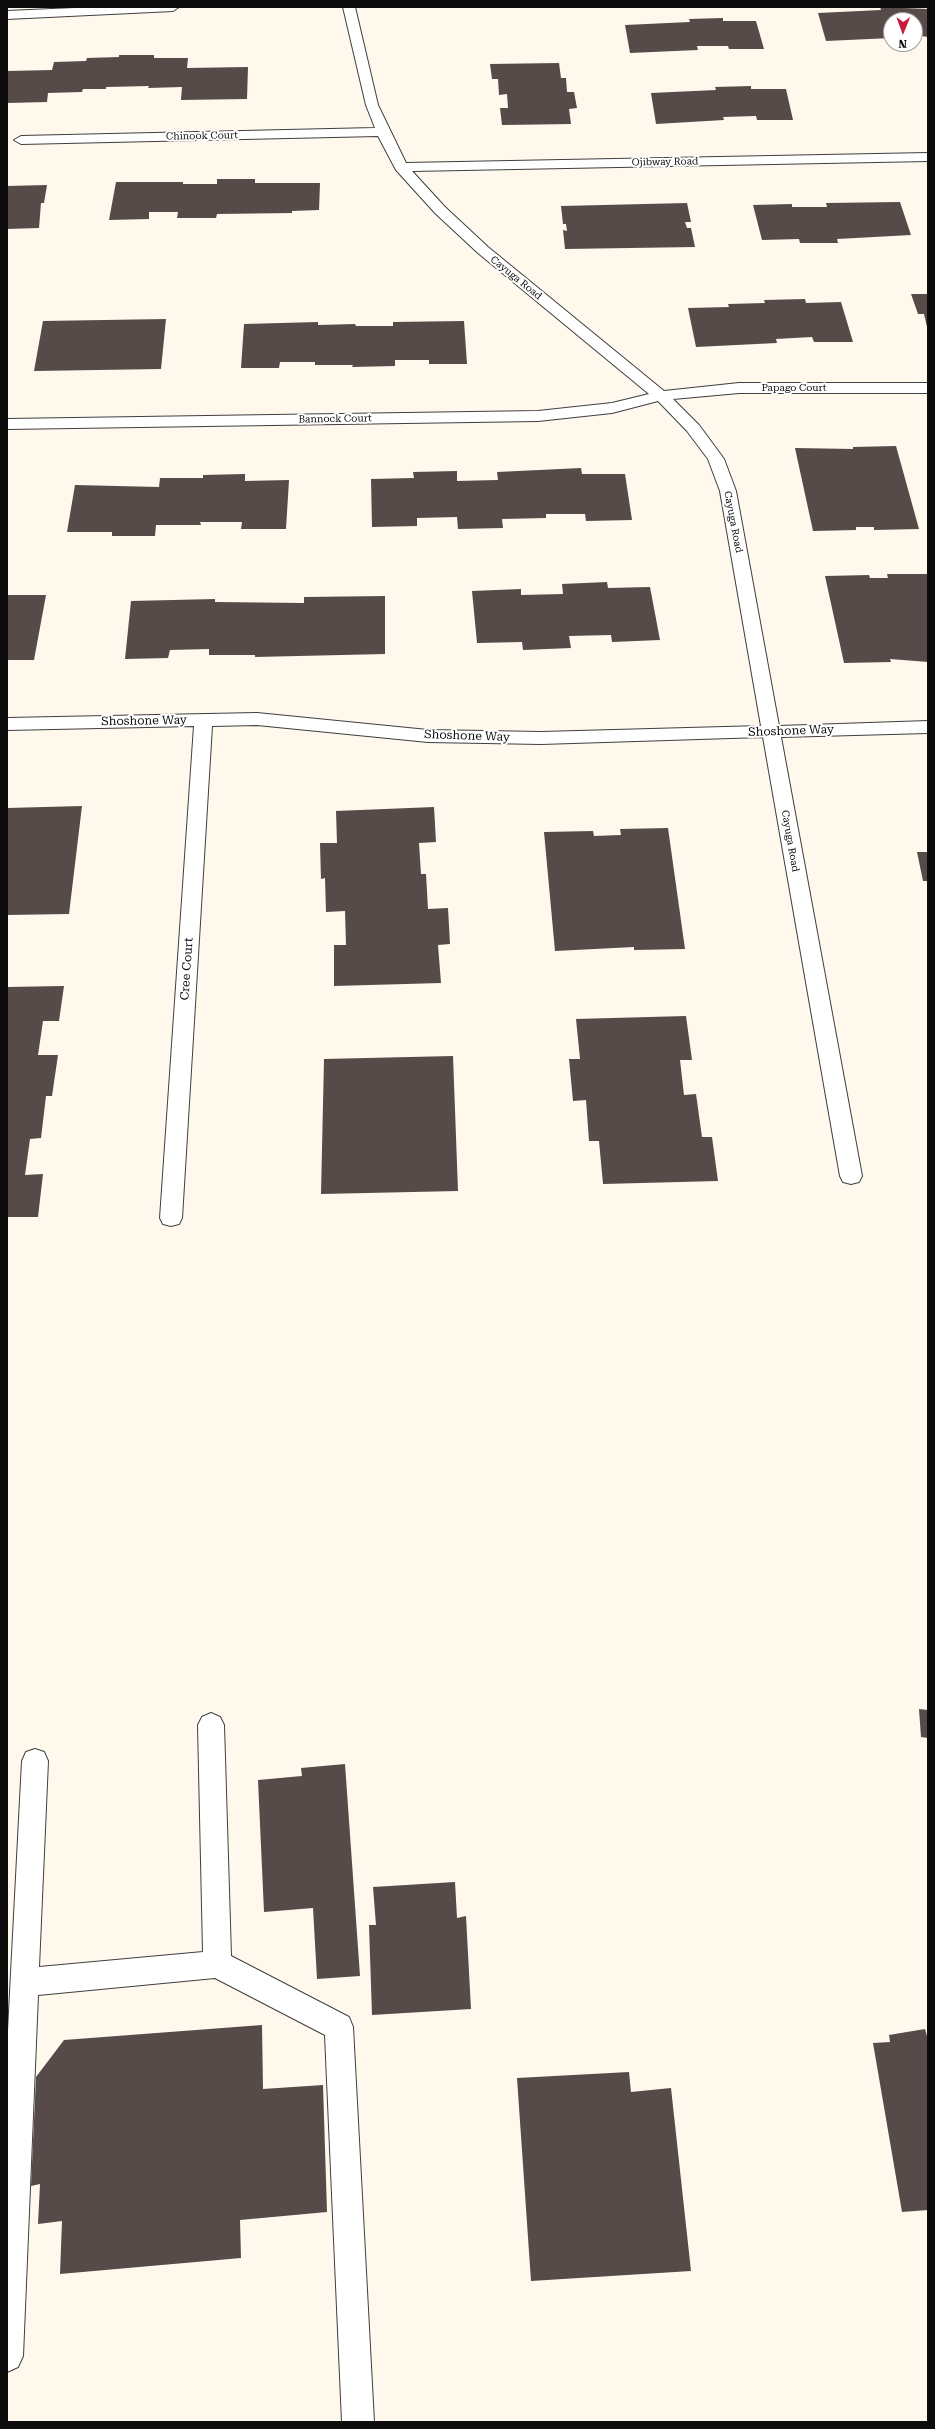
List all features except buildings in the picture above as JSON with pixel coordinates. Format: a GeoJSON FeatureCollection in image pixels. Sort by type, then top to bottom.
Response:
{"type":"FeatureCollection","features":[{"type":"Feature","properties":{"kind":"street"},"geometry":{"type":"LineString","coordinates":[[7,14],[173,7]]}},
{"type":"Feature","properties":{"kind":"street","name":"Cayuga Road"},"geometry":{"type":"LineString","coordinates":[[350,7],[372,105],[383,132],[402,167],[440,210],[483,250],[661,396],[693,428],[716,459],[728,491],[851,1176]]}},
{"type":"Feature","properties":{"kind":"street","name":"Chinook Court"},"geometry":{"type":"LineString","coordinates":[[21,140],[383,132]]}},
{"type":"Feature","properties":{"kind":"street","name":"Ojibway Road"},"geometry":{"type":"LineString","coordinates":[[402,167],[928,157]]}},
{"type":"Feature","properties":{"kind":"street","name":"Papago Court"},"geometry":{"type":"LineString","coordinates":[[661,396],[739,388],[928,388]]}},
{"type":"Feature","properties":{"kind":"street","name":"Bannock Court"},"geometry":{"type":"LineString","coordinates":[[7,424],[538,416],[612,408],[661,396]]}},
{"type":"Feature","properties":{"kind":"street","name":"Shoshone Way"},"geometry":{"type":"LineString","coordinates":[[7,724],[264,719],[428,736],[541,738],[928,727]]}},
{"type":"Feature","properties":{"kind":"street","name":"Cree Court"},"geometry":{"type":"LineString","coordinates":[[171,1218],[203,720]]}},
{"type":"Feature","properties":{"kind":"street"},"geometry":{"type":"LineString","coordinates":[[211,1725],[217,1964]]}},
{"type":"Feature","properties":{"kind":"street"},"geometry":{"type":"LineString","coordinates":[[7,2356],[35,1761]]}},
{"type":"Feature","properties":{"kind":"street"},"geometry":{"type":"LineString","coordinates":[[25,1982],[217,1964],[339,2027],[358,2422]]}}]}
